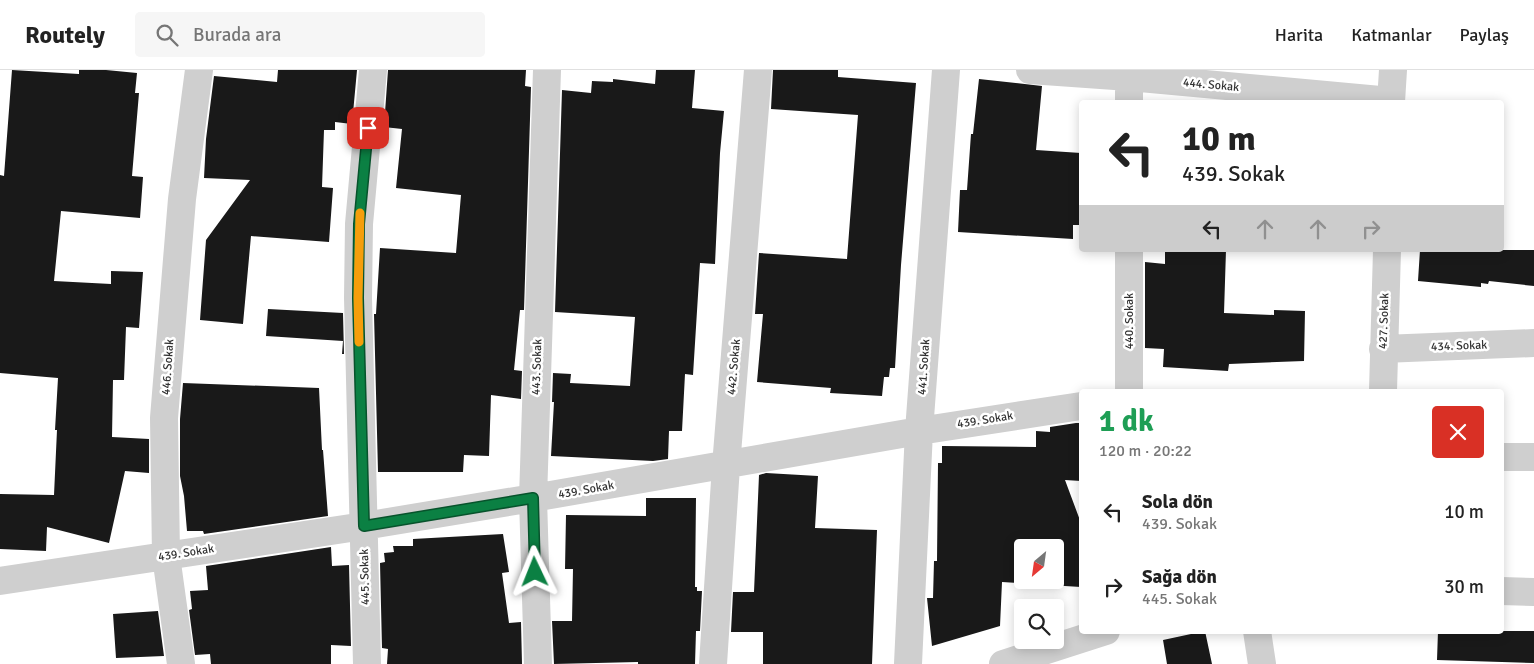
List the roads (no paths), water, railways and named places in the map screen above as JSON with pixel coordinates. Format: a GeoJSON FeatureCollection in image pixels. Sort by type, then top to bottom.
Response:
{"type":"FeatureCollection","features":[{"type":"Feature","properties":{"kind":"street","name":"446. Sokak"},"geometry":{"type":"LineString","coordinates":[[181,664],[166,556],[164,418],[182,200],[199,70]]}},
{"type":"Feature","properties":{"kind":"street","name":"445. Sokak"},"geometry":{"type":"LineString","coordinates":[[367,664],[358,298],[359,233],[373,70]]}},
{"type":"Feature","properties":{"kind":"street","name":"443. Sokak"},"geometry":{"type":"LineString","coordinates":[[538,664],[533,498],[547,70]]}},
{"type":"Feature","properties":{"kind":"street","name":"442. Sokak"},"geometry":{"type":"LineString","coordinates":[[713,664],[726,466],[758,70]]}},
{"type":"Feature","properties":{"kind":"street","name":"441. Sokak"},"geometry":{"type":"LineString","coordinates":[[908,664],[919,430],[946,70]]}},
{"type":"Feature","properties":{"kind":"street","name":"444. Sokak"},"geometry":{"type":"LineString","coordinates":[[1030,70],[1129,90],[1347,100]]}},
{"type":"Feature","properties":{"kind":"street"},"geometry":{"type":"LineString","coordinates":[[1391,100],[1393,70]]}},
{"type":"Feature","properties":{"kind":"street","name":"440. Sokak"},"geometry":{"type":"LineString","coordinates":[[1129,252],[1129,389]]}},
{"type":"Feature","properties":{"kind":"street","name":"427. Sokak"},"geometry":{"type":"LineString","coordinates":[[1383,389],[1386,252]]}},
{"type":"Feature","properties":{"kind":"street","name":"434. Sokak"},"geometry":{"type":"LineString","coordinates":[[1383,349],[1534,343]]}},
{"type":"Feature","properties":{"kind":"street","name":"439. Sokak"},"geometry":{"type":"LineString","coordinates":[[0,581],[364,526],[726,466],[919,430],[1079,406]]}},
{"type":"Feature","properties":{"kind":"street"},"geometry":{"type":"LineString","coordinates":[[1504,457],[1534,457]]}},
{"type":"Feature","properties":{"kind":"street"},"geometry":{"type":"LineString","coordinates":[[1504,591],[1534,592]]}},
{"type":"Feature","properties":{"kind":"street"},"geometry":{"type":"LineString","coordinates":[[1003,664],[1097,634]]}},
{"type":"Feature","properties":{"kind":"street"},"geometry":{"type":"LineString","coordinates":[[1257,634],[1262,664]]}}]}
